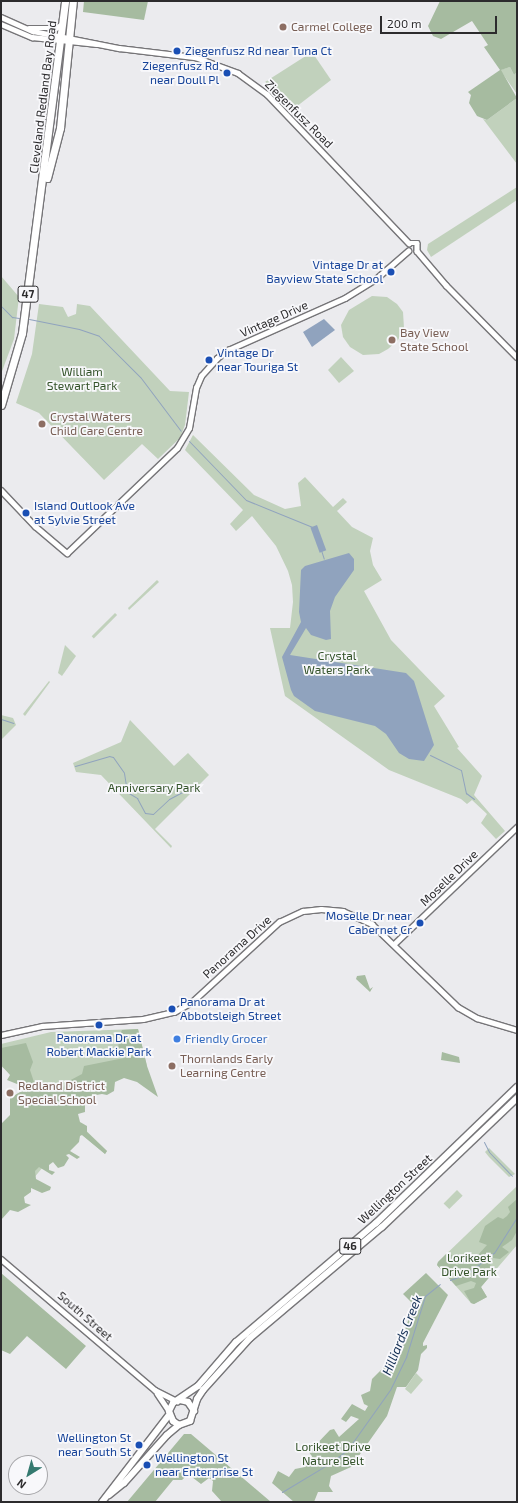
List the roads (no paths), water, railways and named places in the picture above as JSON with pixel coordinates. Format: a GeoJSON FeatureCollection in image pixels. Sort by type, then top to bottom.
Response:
{"type":"FeatureCollection","features":[{"type":"Feature","properties":{"kind":"highway","name":"Cleveland Redland Bay Road"},"geometry":{"type":"LineString","coordinates":[[1,405],[22,333],[62,39],[65,1]]}},
{"type":"Feature","properties":{"kind":"highway","name":"Cleveland Redland Bay Road"},"geometry":{"type":"LineString","coordinates":[[41,195],[60,128],[73,1]]}},
{"type":"Feature","properties":{"kind":"highway","name":"Cleveland Redland Bay Road"},"geometry":{"type":"LineString","coordinates":[[1,400],[6,390]]}},
{"type":"Feature","properties":{"kind":"main road","name":"Wellington Street"},"geometry":{"type":"LineString","coordinates":[[102,1501],[178,1401],[198,1386],[241,1338],[376,1223],[517,1087]]}},
{"type":"Feature","properties":{"kind":"main road","name":"Wellington Street"},"geometry":{"type":"LineString","coordinates":[[102,1501],[124,1483],[167,1435],[179,1424],[190,1421],[197,1399],[203,1390],[250,1338],[382,1227],[517,1098]]}},
{"type":"Feature","properties":{"kind":"main road"},"geometry":{"type":"LineString","coordinates":[[178,1401],[188,1402],[194,1411]]}},
{"type":"Feature","properties":{"kind":"main road"},"geometry":{"type":"LineString","coordinates":[[169,1413],[173,1421],[179,1424]]}},
{"type":"Feature","properties":{"kind":"street"},"geometry":{"type":"LineString","coordinates":[[1,17],[23,28],[62,39]]}},
{"type":"Feature","properties":{"kind":"street"},"geometry":{"type":"LineString","coordinates":[[1,24],[32,37],[62,39]]}},
{"type":"Feature","properties":{"kind":"street"},"geometry":{"type":"LineString","coordinates":[[23,28],[56,28],[63,24]]}},
{"type":"Feature","properties":{"kind":"street","name":"Ziegenfusz Road"},"geometry":{"type":"LineString","coordinates":[[62,39],[195,57],[223,66],[251,81],[287,113],[409,243],[417,243],[417,251]]}},
{"type":"Feature","properties":{"kind":"street"},"geometry":{"type":"LineString","coordinates":[[409,243],[408,250],[413,253],[417,251],[517,357]]}},
{"type":"Feature","properties":{"kind":"street","name":"Vintage Drive"},"geometry":{"type":"LineString","coordinates":[[1,491],[35,526],[67,553],[177,448],[189,428],[196,388],[207,367],[217,358],[228,350],[345,298],[378,277],[408,250]]}},
{"type":"Feature","properties":{"kind":"street","name":"Moselle Drive"},"geometry":{"type":"LineString","coordinates":[[394,944],[517,827]]}},
{"type":"Feature","properties":{"kind":"street","name":"Panorama Drive"},"geometry":{"type":"LineString","coordinates":[[1,1035],[42,1026],[147,1018],[174,1012],[193,1001],[268,930],[279,922],[303,911],[329,909],[355,915],[372,924],[458,1007],[477,1018],[517,1029]]}},
{"type":"Feature","properties":{"kind":"street","name":"South Street"},"geometry":{"type":"LineString","coordinates":[[1,1259],[155,1390],[178,1401]]}},
{"type":"Feature","properties":{"kind":"street","name":"South Street"},"geometry":{"type":"LineString","coordinates":[[155,1390],[169,1413]]}},
{"type":"Feature","properties":{"kind":"water"},"geometry":{"type":"Polygon","coordinates":[[[324,319],[335,330],[312,347],[303,332],[324,319]]]}},
{"type":"Feature","properties":{"kind":"water"},"geometry":{"type":"Polygon","coordinates":[[[317,525],[326,550],[320,553],[310,527],[317,525]]]}},
{"type":"Feature","properties":{"kind":"water"},"geometry":{"type":"Polygon","coordinates":[[[349,553],[354,559],[354,570],[335,597],[330,611],[331,639],[326,640],[311,635],[306,628],[290,655],[406,673],[414,681],[434,745],[424,761],[409,759],[399,753],[386,734],[375,726],[315,711],[294,696],[291,690],[282,657],[301,622],[299,612],[301,570],[305,566],[349,553]]]}},
{"type":"Feature","properties":{"kind":"waterway"},"geometry":{"type":"LineString","coordinates":[[1,306],[12,317],[19,318]]}},
{"type":"Feature","properties":{"kind":"waterway"},"geometry":{"type":"LineString","coordinates":[[29,319],[79,329],[99,336],[141,378],[181,431]]}},
{"type":"Feature","properties":{"kind":"waterway"},"geometry":{"type":"LineString","coordinates":[[189,441],[246,500],[312,527]]}},
{"type":"Feature","properties":{"kind":"waterway"},"geometry":{"type":"LineString","coordinates":[[321,550],[324,559]]}},
{"type":"Feature","properties":{"kind":"waterway"},"geometry":{"type":"LineString","coordinates":[[1,719],[13,723]]}},
{"type":"Feature","properties":{"kind":"waterway"},"geometry":{"type":"LineString","coordinates":[[430,755],[461,770],[466,793],[474,799]]}},
{"type":"Feature","properties":{"kind":"waterway"},"geometry":{"type":"LineString","coordinates":[[75,766],[109,756],[113,757],[124,773],[127,792],[137,798],[145,813],[153,814],[169,799],[182,792],[193,790]]}},
{"type":"Feature","properties":{"kind":"waterway"},"geometry":{"type":"LineString","coordinates":[[484,1142],[489,1152],[512,1176]]}},
{"type":"Feature","properties":{"kind":"waterway","name":"Hilliards Creek"},"geometry":{"type":"LineString","coordinates":[[450,1280],[468,1273],[494,1253],[517,1217]]}},
{"type":"Feature","properties":{"kind":"waterway","name":"Hilliards Creek"},"geometry":{"type":"LineString","coordinates":[[282,1492],[332,1462],[348,1449],[390,1390],[406,1357],[425,1296],[440,1284]]}},
{"type":"Feature","properties":{"kind":"place","name":"Carmel College"},"geometry":{"type":"Point","coordinates":[283,27]}},
{"type":"Feature","properties":{"kind":"place","name":"Ziegenfusz Rd near Tuna Ct"},"geometry":{"type":"Point","coordinates":[177,51]}},
{"type":"Feature","properties":{"kind":"place","name":"Ziegenfusz Rd near Doull Pl"},"geometry":{"type":"Point","coordinates":[227,73]}},
{"type":"Feature","properties":{"kind":"place","name":"Vintage Dr at Bayview State School"},"geometry":{"type":"Point","coordinates":[391,272]}},
{"type":"Feature","properties":{"kind":"place","name":"Bay View State School"},"geometry":{"type":"Point","coordinates":[392,340]}},
{"type":"Feature","properties":{"kind":"place","name":"Vintage Dr near Touriga St"},"geometry":{"type":"Point","coordinates":[209,360]}},
{"type":"Feature","properties":{"kind":"place","name":"Crystal Waters Child Care Centre"},"geometry":{"type":"Point","coordinates":[42,424]}},
{"type":"Feature","properties":{"kind":"place","name":"Island Outlook Ave at Sylvie Street"},"geometry":{"type":"Point","coordinates":[26,513]}},
{"type":"Feature","properties":{"kind":"place","name":"Moselle Dr near Cabernet Cr"},"geometry":{"type":"Point","coordinates":[420,923]}},
{"type":"Feature","properties":{"kind":"place","name":"Panorama Dr at Abbotsleigh Street"},"geometry":{"type":"Point","coordinates":[172,1009]}},
{"type":"Feature","properties":{"kind":"place","name":"Panorama Dr at Robert Mackie Park"},"geometry":{"type":"Point","coordinates":[99,1025]}},
{"type":"Feature","properties":{"kind":"place","name":"Friendly Grocer"},"geometry":{"type":"Point","coordinates":[177,1039]}},
{"type":"Feature","properties":{"kind":"place","name":"Thornlands Early Learning Centre"},"geometry":{"type":"Point","coordinates":[172,1066]}},
{"type":"Feature","properties":{"kind":"place","name":"Redland District Special School"},"geometry":{"type":"Point","coordinates":[10,1093]}},
{"type":"Feature","properties":{"kind":"place","name":"Wellington St near South St"},"geometry":{"type":"Point","coordinates":[139,1445]}},
{"type":"Feature","properties":{"kind":"place","name":"Wellington St near Enterprise St"},"geometry":{"type":"Point","coordinates":[147,1465]}},
{"type":"Feature","properties":{"kind":"park label","name":"William Stewart Park"},"geometry":{"type":"Point","coordinates":[82,379]}},
{"type":"Feature","properties":{"kind":"park label","name":"Crystal Waters Park"},"geometry":{"type":"Point","coordinates":[337,663]}},
{"type":"Feature","properties":{"kind":"park label","name":"Anniversary Park"},"geometry":{"type":"Point","coordinates":[154,788]}},
{"type":"Feature","properties":{"kind":"park label","name":"Lorikeet Drive Park"},"geometry":{"type":"Point","coordinates":[469,1265]}},
{"type":"Feature","properties":{"kind":"park label","name":"Lorikeet Drive Nature Belt"},"geometry":{"type":"Point","coordinates":[333,1454]}}]}
